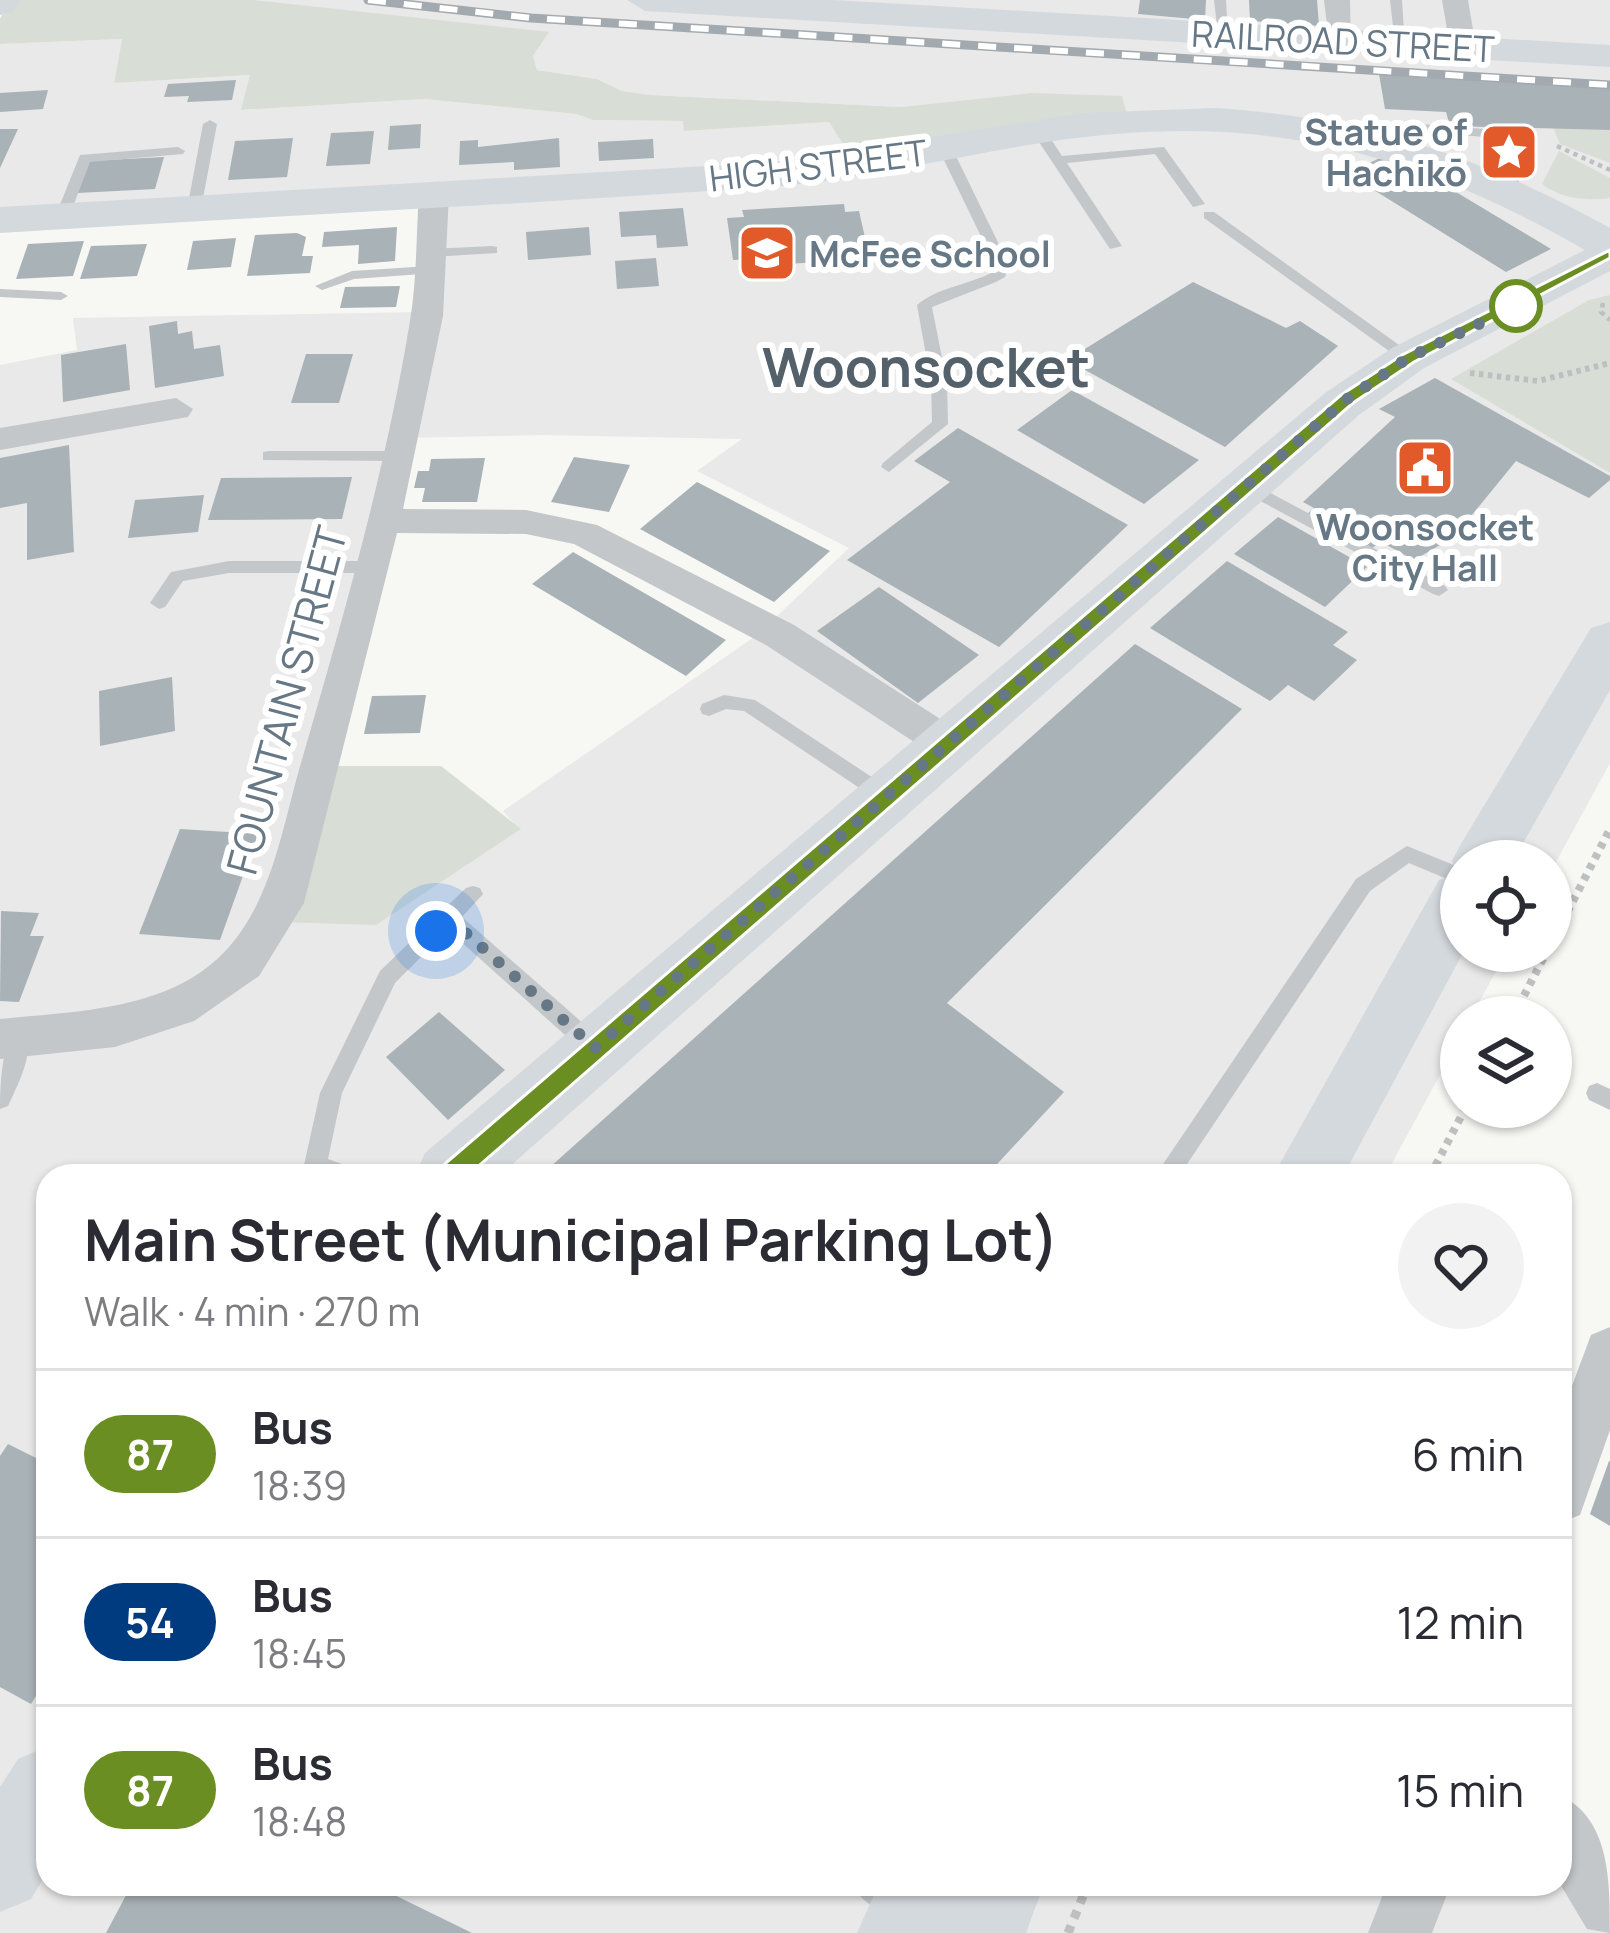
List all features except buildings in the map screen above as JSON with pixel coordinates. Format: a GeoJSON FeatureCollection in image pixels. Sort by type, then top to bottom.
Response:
{"type":"FeatureCollection","features":[{"type":"Feature","properties":{"kind":"main road","name":"RAILROAD STREET"},"geometry":{"type":"LineString","coordinates":[[645,0],[1222,17],[1342,41],[1610,56]]}},
{"type":"Feature","properties":{"kind":"main road","name":"HIGH STREET"},"geometry":{"type":"LineString","coordinates":[[0,220],[776,174],[946,150],[1049,146],[1120,121],[1279,126],[1418,154],[1463,150],[1507,192],[1610,250]]}},
{"type":"Feature","properties":{"kind":"main road"},"geometry":{"type":"LineString","coordinates":[[463,1164],[1347,399],[1413,356],[1610,250]]}},
{"type":"Feature","properties":{"kind":"main road"},"geometry":{"type":"LineString","coordinates":[[1494,840],[1610,642]]}},
{"type":"Feature","properties":{"kind":"main road"},"geometry":{"type":"LineString","coordinates":[[1314,1164],[1440,936]]}},
{"type":"Feature","properties":{"kind":"main road"},"geometry":{"type":"LineString","coordinates":[[0,1868],[36,1809]]}},
{"type":"Feature","properties":{"kind":"main road"},"geometry":{"type":"LineString","coordinates":[[917,1909],[960,1896]]}},
{"type":"Feature","properties":{"kind":"street"},"geometry":{"type":"LineString","coordinates":[[1337,0],[1342,41]]}},
{"type":"Feature","properties":{"kind":"street"},"geometry":{"type":"LineString","coordinates":[[1455,0],[1463,47]]}},
{"type":"Feature","properties":{"kind":"street","name":"FOUNTAIN STREET"},"geometry":{"type":"LineString","coordinates":[[10,1038],[115,1027],[178,1007],[233,973],[260,943],[291,880],[383,521],[427,316],[434,194]]}},
{"type":"Feature","properties":{"kind":"street"},"geometry":{"type":"LineString","coordinates":[[0,439],[176,409]]}},
{"type":"Feature","properties":{"kind":"street"},"geometry":{"type":"LineString","coordinates":[[383,521],[533,522],[584,534],[770,630],[948,744]]}},
{"type":"Feature","properties":{"kind":"street"},"geometry":{"type":"LineString","coordinates":[[1572,1461],[1610,1353]]}},
{"type":"Feature","properties":{"kind":"street"},"geometry":{"type":"LineString","coordinates":[[1572,1845],[1610,1906]]}},
{"type":"Feature","properties":{"kind":"street"},"geometry":{"type":"LineString","coordinates":[[1400,1933],[1414,1896]]}},
{"type":"Feature","properties":{"kind":"lane"},"geometry":{"type":"LineString","coordinates":[[1396,0],[1400,44]]}},
{"type":"Feature","properties":{"kind":"lane"},"geometry":{"type":"LineString","coordinates":[[194,209],[210,124]]}},
{"type":"Feature","properties":{"kind":"lane"},"geometry":{"type":"LineString","coordinates":[[1408,127],[1463,150]]}},
{"type":"Feature","properties":{"kind":"lane"},"geometry":{"type":"LineString","coordinates":[[1049,146],[1159,149],[1204,210],[1413,356]]}},
{"type":"Feature","properties":{"kind":"lane"},"geometry":{"type":"LineString","coordinates":[[1049,146],[1114,246]]}},
{"type":"Feature","properties":{"kind":"lane"},"geometry":{"type":"LineString","coordinates":[[889,467],[940,424],[940,383],[924,305],[936,297],[978,289],[1000,274],[1002,266],[946,150]]}},
{"type":"Feature","properties":{"kind":"lane"},"geometry":{"type":"LineString","coordinates":[[62,217],[85,158],[178,151]]}},
{"type":"Feature","properties":{"kind":"lane"},"geometry":{"type":"LineString","coordinates":[[322,286],[352,275],[492,250]]}},
{"type":"Feature","properties":{"kind":"lane"},"geometry":{"type":"LineString","coordinates":[[0,293],[61,296]]}},
{"type":"Feature","properties":{"kind":"lane"},"geometry":{"type":"LineString","coordinates":[[269,456],[398,456]]}},
{"type":"Feature","properties":{"kind":"lane"},"geometry":{"type":"LineString","coordinates":[[1246,487],[1439,590]]}},
{"type":"Feature","properties":{"kind":"lane"},"geometry":{"type":"LineString","coordinates":[[159,603],[177,576],[230,567],[372,567]]}},
{"type":"Feature","properties":{"kind":"lane"},"geometry":{"type":"LineString","coordinates":[[709,709],[731,703],[752,707],[886,796]]}},
{"type":"Feature","properties":{"kind":"lane"},"geometry":{"type":"LineString","coordinates":[[1174,1164],[1363,885],[1408,854],[1440,868]]}},
{"type":"Feature","properties":{"kind":"lane"},"geometry":{"type":"LineString","coordinates":[[315,1164],[334,1084],[392,970],[472,894]]}},
{"type":"Feature","properties":{"kind":"lane"},"geometry":{"type":"LineString","coordinates":[[448,917],[595,1048]]}},
{"type":"Feature","properties":{"kind":"lane"},"geometry":{"type":"LineString","coordinates":[[0,1099],[14,1072],[10,1038]]}},
{"type":"Feature","properties":{"kind":"path"},"geometry":{"type":"LineString","coordinates":[[1556,145],[1610,170]]}},
{"type":"Feature","properties":{"kind":"path"},"geometry":{"type":"LineString","coordinates":[[1601,304],[1610,320]]}},
{"type":"Feature","properties":{"kind":"path"},"geometry":{"type":"LineString","coordinates":[[1413,356],[1452,370],[1538,381],[1610,363]]}},
{"type":"Feature","properties":{"kind":"path"},"geometry":{"type":"LineString","coordinates":[[1572,903],[1610,829]]}},
{"type":"Feature","properties":{"kind":"path"},"geometry":{"type":"LineString","coordinates":[[1436,1164],[1455,1128]]}},
{"type":"Feature","properties":{"kind":"path"},"geometry":{"type":"LineString","coordinates":[[1068,1933],[1083,1896]]}},
{"type":"Feature","properties":{"kind":"shaded area"},"geometry":{"type":"Polygon","coordinates":[[[10,0],[253,0],[549,32],[533,56],[537,70],[597,79],[622,91],[651,95],[901,107],[1031,93],[1122,96],[1131,129],[851,156],[829,122],[684,131],[683,121],[593,120],[576,114],[424,99],[241,110],[250,75],[114,83],[122,39],[0,44],[0,19],[10,0]]]}},
{"type":"Feature","properties":{"kind":"shaded area"},"geometry":{"type":"Polygon","coordinates":[[[253,0],[1610,0],[1610,295],[1452,379],[1610,473],[1610,763],[1568,840],[1440,840],[1440,972],[1496,972],[1482,996],[1440,996],[1440,1075],[1392,1164],[36,1164],[36,1896],[1572,1896],[1572,1853],[1610,1933],[0,1933],[0,365],[77,350],[73,318],[421,312],[428,205],[0,227],[0,44],[122,39],[114,83],[251,75],[242,110],[424,99],[576,114],[593,120],[684,121],[684,131],[829,122],[1031,93],[901,107],[651,95],[622,91],[597,79],[537,70],[533,56],[548,33],[253,0]],[[400,438],[326,766],[520,830],[503,811],[757,635],[849,548],[697,471],[742,439],[400,438]]]}},
{"type":"Feature","properties":{"kind":"shaded area"},"geometry":{"type":"Polygon","coordinates":[[[1553,127],[1610,130],[1610,163],[1560,144],[1553,127]]]}},
{"type":"Feature","properties":{"kind":"shaded area"},"geometry":{"type":"Polygon","coordinates":[[[1559,151],[1610,178],[1610,198],[1574,198],[1542,184],[1559,151]]]}},
{"type":"Feature","properties":{"kind":"shaded area"},"geometry":{"type":"Polygon","coordinates":[[[1610,295],[1610,473],[1451,379],[1589,300],[1610,295]]]}},
{"type":"Feature","properties":{"kind":"shaded area"},"geometry":{"type":"Polygon","coordinates":[[[326,766],[441,766],[521,829],[376,925],[276,922],[326,766]]]}},
{"type":"Feature","properties":{"kind":"railway"},"geometry":{"type":"LineString","coordinates":[[368,0],[531,18],[1610,85]]}},
{"type":"Feature","properties":{"kind":"bus line","name":"87"},"geometry":{"type":"LineString","coordinates":[[462,1164],[1347,399],[1408,358],[1610,255]]}},
{"type":"Feature","properties":{"kind":"place","name":"Statue of Hachikō"},"geometry":{"type":"Point","coordinates":[1509,152]}},
{"type":"Feature","properties":{"kind":"place","name":"McFee School"},"geometry":{"type":"Point","coordinates":[767,253]}},
{"type":"Feature","properties":{"kind":"place","name":"Woonsocket City Hall"},"geometry":{"type":"Point","coordinates":[1425,468]}},
{"type":"Feature","properties":{"kind":"district","name":"Woonsocket"},"geometry":{"type":"Point","coordinates":[926,366]}},
{"type":"Feature","properties":{"kind":"route"},"geometry":{"type":"LineString","coordinates":[[436,931],[448,917],[595,1048],[1347,399],[1408,358],[1516,306]]}}]}
